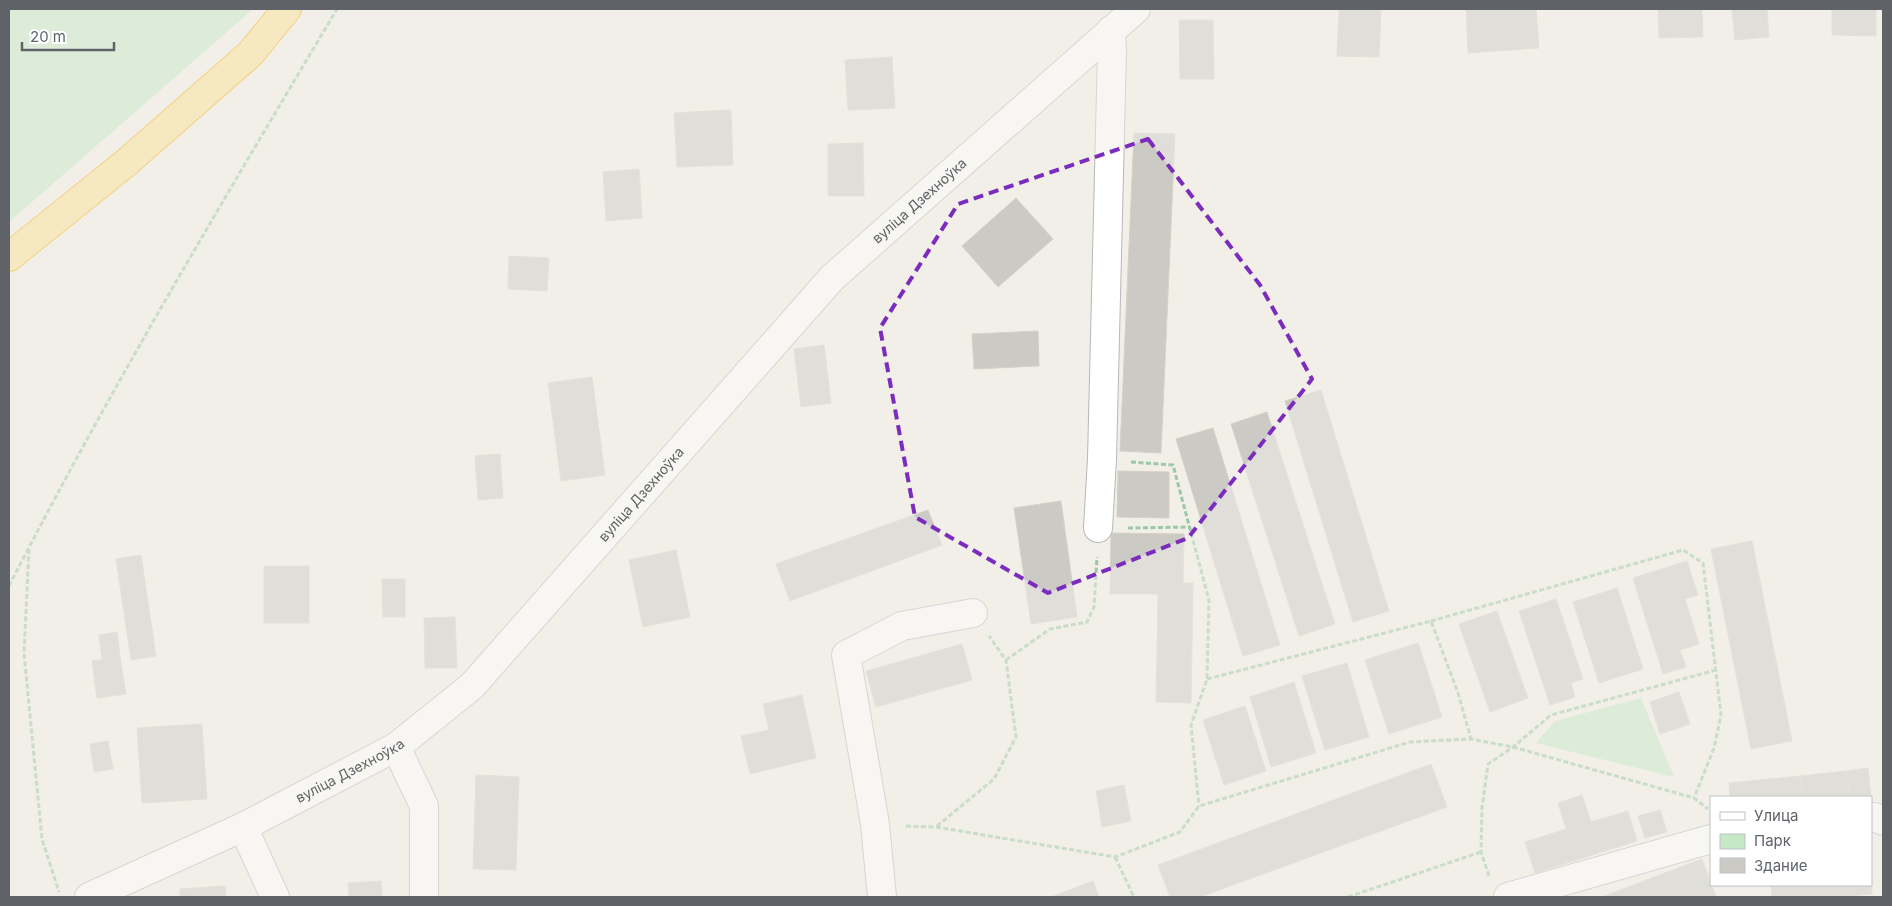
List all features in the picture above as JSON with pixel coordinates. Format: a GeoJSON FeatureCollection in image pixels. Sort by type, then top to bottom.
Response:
{"type":"FeatureCollection","features":[{"type":"Feature","properties":{"kind":"highway"},"geometry":{"type":"LineString","coordinates":[[9,257],[127,162],[250,54],[287,9]]}},
{"type":"Feature","properties":{"kind":"street","name":"вуліца Дзехноўка"},"geometry":{"type":"LineString","coordinates":[[89,897],[243,826],[396,747],[472,686],[832,278],[1136,9]]}},
{"type":"Feature","properties":{"kind":"street"},"geometry":{"type":"LineString","coordinates":[[1098,528],[1102,459],[1111,30]]}},
{"type":"Feature","properties":{"kind":"street"},"geometry":{"type":"LineString","coordinates":[[882,897],[875,824],[846,655],[902,626],[973,613]]}},
{"type":"Feature","properties":{"kind":"street"},"geometry":{"type":"LineString","coordinates":[[396,747],[424,806],[424,897]]}},
{"type":"Feature","properties":{"kind":"street"},"geometry":{"type":"LineString","coordinates":[[243,826],[275,897]]}},
{"type":"Feature","properties":{"kind":"street"},"geometry":{"type":"LineString","coordinates":[[1499,888],[1710,839]]}},
{"type":"Feature","properties":{"kind":"path"},"geometry":{"type":"LineString","coordinates":[[9,586],[69,469],[238,175],[337,9]]}},
{"type":"Feature","properties":{"kind":"path"},"geometry":{"type":"LineString","coordinates":[[1102,459],[1173,465],[1209,600],[1207,679],[1191,725],[1199,806]]}},
{"type":"Feature","properties":{"kind":"path"},"geometry":{"type":"LineString","coordinates":[[1006,660],[1050,629],[1087,622],[1094,607],[1098,528],[1190,528]]}},
{"type":"Feature","properties":{"kind":"path"},"geometry":{"type":"LineString","coordinates":[[29,546],[24,653],[42,839],[57,888]]}},
{"type":"Feature","properties":{"kind":"path"},"geometry":{"type":"LineString","coordinates":[[1207,679],[1431,621],[1683,550],[1703,563],[1721,715],[1714,748],[1694,798]]}},
{"type":"Feature","properties":{"kind":"path"},"geometry":{"type":"LineString","coordinates":[[936,827],[994,779],[1016,736],[1006,660],[973,613]]}},
{"type":"Feature","properties":{"kind":"path"},"geometry":{"type":"LineString","coordinates":[[1431,621],[1458,693],[1471,739]]}},
{"type":"Feature","properties":{"kind":"path"},"geometry":{"type":"LineString","coordinates":[[1499,888],[1482,852],[1482,808],[1488,764],[1513,747],[1551,715],[1716,670]]}},
{"type":"Feature","properties":{"kind":"path"},"geometry":{"type":"LineString","coordinates":[[875,824],[936,827],[1115,857],[1180,832],[1199,806],[1410,742],[1471,739],[1513,747],[1694,798],[1710,810]]}},
{"type":"Feature","properties":{"kind":"path"},"geometry":{"type":"LineString","coordinates":[[1348,897],[1482,852]]}},
{"type":"Feature","properties":{"kind":"path"},"geometry":{"type":"LineString","coordinates":[[1115,857],[1134,897]]}},
{"type":"Feature","properties":{"kind":"highlighted area"},"geometry":{"type":"Polygon","coordinates":[[[1148,139],[1260,285],[1312,379],[1188,538],[1048,593],[915,517],[880,328],[958,204],[1148,139]]]}},
{"type":"Feature","properties":{"kind":"green space"},"geometry":{"type":"Polygon","coordinates":[[[9,9],[253,9],[9,222],[9,9]]]}},
{"type":"Feature","properties":{"kind":"green space"},"geometry":{"type":"Polygon","coordinates":[[[1641,698],[1674,777],[1536,743],[1555,721],[1641,698]]]}},
{"type":"Feature","properties":{"kind":"building"},"geometry":{"type":"Polygon","coordinates":[[[1339,9],[1381,9],[1379,57],[1337,56],[1339,9]]]}},
{"type":"Feature","properties":{"kind":"building"},"geometry":{"type":"Polygon","coordinates":[[[1466,9],[1536,9],[1539,48],[1468,53],[1466,9]]]}},
{"type":"Feature","properties":{"kind":"building"},"geometry":{"type":"Polygon","coordinates":[[[1658,9],[1702,9],[1703,37],[1659,38],[1658,9]]]}},
{"type":"Feature","properties":{"kind":"building"},"geometry":{"type":"Polygon","coordinates":[[[1732,9],[1767,9],[1769,37],[1735,40],[1732,9]]]}},
{"type":"Feature","properties":{"kind":"building"},"geometry":{"type":"Polygon","coordinates":[[[1832,9],[1876,9],[1876,36],[1832,35],[1832,9]]]}},
{"type":"Feature","properties":{"kind":"building"},"geometry":{"type":"Polygon","coordinates":[[[1179,20],[1213,20],[1214,79],[1180,79],[1179,20]]]}},
{"type":"Feature","properties":{"kind":"building"},"geometry":{"type":"Polygon","coordinates":[[[892,57],[895,108],[848,110],[845,60],[892,57]]]}},
{"type":"Feature","properties":{"kind":"building"},"geometry":{"type":"Polygon","coordinates":[[[731,110],[733,165],[677,167],[674,113],[731,110]]]}},
{"type":"Feature","properties":{"kind":"building"},"geometry":{"type":"Polygon","coordinates":[[[1134,133],[1175,134],[1161,453],[1120,451],[1134,133]]]}},
{"type":"Feature","properties":{"kind":"building"},"geometry":{"type":"Polygon","coordinates":[[[863,143],[864,196],[828,196],[828,144],[863,143]]]}},
{"type":"Feature","properties":{"kind":"building"},"geometry":{"type":"Polygon","coordinates":[[[639,169],[642,218],[606,221],[603,172],[639,169]]]}},
{"type":"Feature","properties":{"kind":"building"},"geometry":{"type":"Polygon","coordinates":[[[1016,198],[1053,239],[998,287],[962,246],[1016,198]]]}},
{"type":"Feature","properties":{"kind":"building"},"geometry":{"type":"Polygon","coordinates":[[[509,256],[549,258],[547,291],[508,289],[509,256]]]}},
{"type":"Feature","properties":{"kind":"building"},"geometry":{"type":"Polygon","coordinates":[[[1038,331],[1039,366],[974,369],[972,334],[1038,331]]]}},
{"type":"Feature","properties":{"kind":"building"},"geometry":{"type":"Polygon","coordinates":[[[824,345],[831,403],[801,407],[794,349],[824,345]]]}},
{"type":"Feature","properties":{"kind":"building"},"geometry":{"type":"Polygon","coordinates":[[[592,377],[605,475],[561,481],[548,383],[592,377]]]}},
{"type":"Feature","properties":{"kind":"building"},"geometry":{"type":"Polygon","coordinates":[[[1321,390],[1389,611],[1353,622],[1285,401],[1321,390]]]}},
{"type":"Feature","properties":{"kind":"building"},"geometry":{"type":"Polygon","coordinates":[[[1267,412],[1335,624],[1299,636],[1231,424],[1267,412]]]}},
{"type":"Feature","properties":{"kind":"building"},"geometry":{"type":"Polygon","coordinates":[[[1213,428],[1280,645],[1243,656],[1176,439],[1213,428]]]}},
{"type":"Feature","properties":{"kind":"building"},"geometry":{"type":"Polygon","coordinates":[[[500,454],[503,498],[478,500],[475,456],[500,454]]]}},
{"type":"Feature","properties":{"kind":"building"},"geometry":{"type":"Polygon","coordinates":[[[1118,471],[1169,472],[1169,518],[1117,517],[1118,471]]]}},
{"type":"Feature","properties":{"kind":"building"},"geometry":{"type":"Polygon","coordinates":[[[1061,501],[1077,617],[1031,624],[1014,508],[1061,501]]]}},
{"type":"Feature","properties":{"kind":"building"},"geometry":{"type":"Polygon","coordinates":[[[928,510],[942,545],[790,601],[776,564],[928,510]]]}},
{"type":"Feature","properties":{"kind":"building"},"geometry":{"type":"Polygon","coordinates":[[[1111,533],[1184,534],[1183,583],[1193,583],[1191,703],[1156,702],[1158,594],[1110,594],[1111,533]]]}},
{"type":"Feature","properties":{"kind":"building"},"geometry":{"type":"Polygon","coordinates":[[[1752,541],[1792,741],[1751,749],[1711,549],[1752,541]]]}},
{"type":"Feature","properties":{"kind":"building"},"geometry":{"type":"Polygon","coordinates":[[[676,550],[690,617],[643,627],[629,560],[676,550]]]}},
{"type":"Feature","properties":{"kind":"building"},"geometry":{"type":"Polygon","coordinates":[[[141,555],[156,656],[131,660],[116,559],[141,555]]]}},
{"type":"Feature","properties":{"kind":"building"},"geometry":{"type":"Polygon","coordinates":[[[1687,561],[1698,595],[1685,599],[1699,644],[1680,650],[1686,667],[1663,674],[1633,578],[1687,561]]]}},
{"type":"Feature","properties":{"kind":"building"},"geometry":{"type":"Polygon","coordinates":[[[264,566],[309,566],[309,623],[264,623],[264,566]]]}},
{"type":"Feature","properties":{"kind":"building"},"geometry":{"type":"Polygon","coordinates":[[[382,579],[405,579],[405,617],[383,617],[382,579]]]}},
{"type":"Feature","properties":{"kind":"building"},"geometry":{"type":"Polygon","coordinates":[[[1617,588],[1643,669],[1599,683],[1573,602],[1617,588]]]}},
{"type":"Feature","properties":{"kind":"building"},"geometry":{"type":"Polygon","coordinates":[[[1556,599],[1583,679],[1571,683],[1575,697],[1550,705],[1519,611],[1556,599]]]}},
{"type":"Feature","properties":{"kind":"building"},"geometry":{"type":"Polygon","coordinates":[[[1497,611],[1528,698],[1490,712],[1459,624],[1497,611]]]}},
{"type":"Feature","properties":{"kind":"building"},"geometry":{"type":"Polygon","coordinates":[[[455,617],[457,668],[425,668],[424,618],[455,617]]]}},
{"type":"Feature","properties":{"kind":"building"},"geometry":{"type":"Polygon","coordinates":[[[117,632],[120,657],[102,659],[99,635],[117,632]]]}},
{"type":"Feature","properties":{"kind":"building"},"geometry":{"type":"Polygon","coordinates":[[[1418,643],[1442,717],[1389,734],[1365,660],[1418,643]]]}},
{"type":"Feature","properties":{"kind":"building"},"geometry":{"type":"Polygon","coordinates":[[[962,644],[972,680],[876,707],[866,671],[962,644]]]}},
{"type":"Feature","properties":{"kind":"building"},"geometry":{"type":"Polygon","coordinates":[[[120,657],[126,694],[97,698],[92,661],[120,657]]]}},
{"type":"Feature","properties":{"kind":"building"},"geometry":{"type":"Polygon","coordinates":[[[1347,663],[1369,737],[1325,750],[1302,676],[1347,663]]]}},
{"type":"Feature","properties":{"kind":"building"},"geometry":{"type":"Polygon","coordinates":[[[1294,682],[1316,753],[1271,767],[1250,697],[1294,682]]]}},
{"type":"Feature","properties":{"kind":"building"},"geometry":{"type":"Polygon","coordinates":[[[1679,692],[1690,724],[1660,734],[1650,702],[1679,692]]]}},
{"type":"Feature","properties":{"kind":"building"},"geometry":{"type":"Polygon","coordinates":[[[802,695],[816,758],[750,774],[741,736],[769,730],[763,704],[802,695]]]}},
{"type":"Feature","properties":{"kind":"building"},"geometry":{"type":"Polygon","coordinates":[[[1245,706],[1266,771],[1224,785],[1203,720],[1245,706]]]}},
{"type":"Feature","properties":{"kind":"building"},"geometry":{"type":"Polygon","coordinates":[[[202,724],[207,799],[142,803],[137,728],[202,724]]]}},
{"type":"Feature","properties":{"kind":"building"},"geometry":{"type":"Polygon","coordinates":[[[108,741],[113,769],[94,772],[90,744],[108,741]]]}},
{"type":"Feature","properties":{"kind":"building"},"geometry":{"type":"Polygon","coordinates":[[[1431,764],[1447,807],[1200,897],[1170,897],[1158,865],[1431,764]]]}},
{"type":"Feature","properties":{"kind":"building"},"geometry":{"type":"Polygon","coordinates":[[[1868,768],[1871,796],[1850,796],[1846,771],[1868,768]]]}},
{"type":"Feature","properties":{"kind":"building"},"geometry":{"type":"Polygon","coordinates":[[[1846,771],[1850,796],[1802,796],[1800,776],[1846,771]]]}},
{"type":"Feature","properties":{"kind":"building"},"geometry":{"type":"Polygon","coordinates":[[[476,775],[519,777],[516,870],[473,869],[476,775]]]}},
{"type":"Feature","properties":{"kind":"building"},"geometry":{"type":"Polygon","coordinates":[[[1800,776],[1802,796],[1730,796],[1729,783],[1800,776]]]}},
{"type":"Feature","properties":{"kind":"building"},"geometry":{"type":"Polygon","coordinates":[[[1124,785],[1131,821],[1102,827],[1096,791],[1124,785]]]}},
{"type":"Feature","properties":{"kind":"building"},"geometry":{"type":"Polygon","coordinates":[[[1582,795],[1591,822],[1628,811],[1637,841],[1535,873],[1525,842],[1566,829],[1558,803],[1582,795]]]}},
{"type":"Feature","properties":{"kind":"building"},"geometry":{"type":"Polygon","coordinates":[[[1660,810],[1667,832],[1645,838],[1638,816],[1660,810]]]}},
{"type":"Feature","properties":{"kind":"building"},"geometry":{"type":"Polygon","coordinates":[[[1702,859],[1710,881],[1710,886],[1712,886],[1716,897],[1602,897],[1702,859]]]}},
{"type":"Feature","properties":{"kind":"building"},"geometry":{"type":"Polygon","coordinates":[[[381,881],[382,897],[349,897],[348,883],[381,881]]]}},
{"type":"Feature","properties":{"kind":"building"},"geometry":{"type":"Polygon","coordinates":[[[1093,881],[1099,897],[1051,897],[1093,881]]]}},
{"type":"Feature","properties":{"kind":"building"},"geometry":{"type":"Polygon","coordinates":[[[225,886],[226,897],[180,897],[180,889],[225,886]]]}},
{"type":"Feature","properties":{"kind":"building"},"geometry":{"type":"Polygon","coordinates":[[[1771,886],[1872,886],[1872,894],[1837,897],[1772,897],[1771,886]]]}}]}
